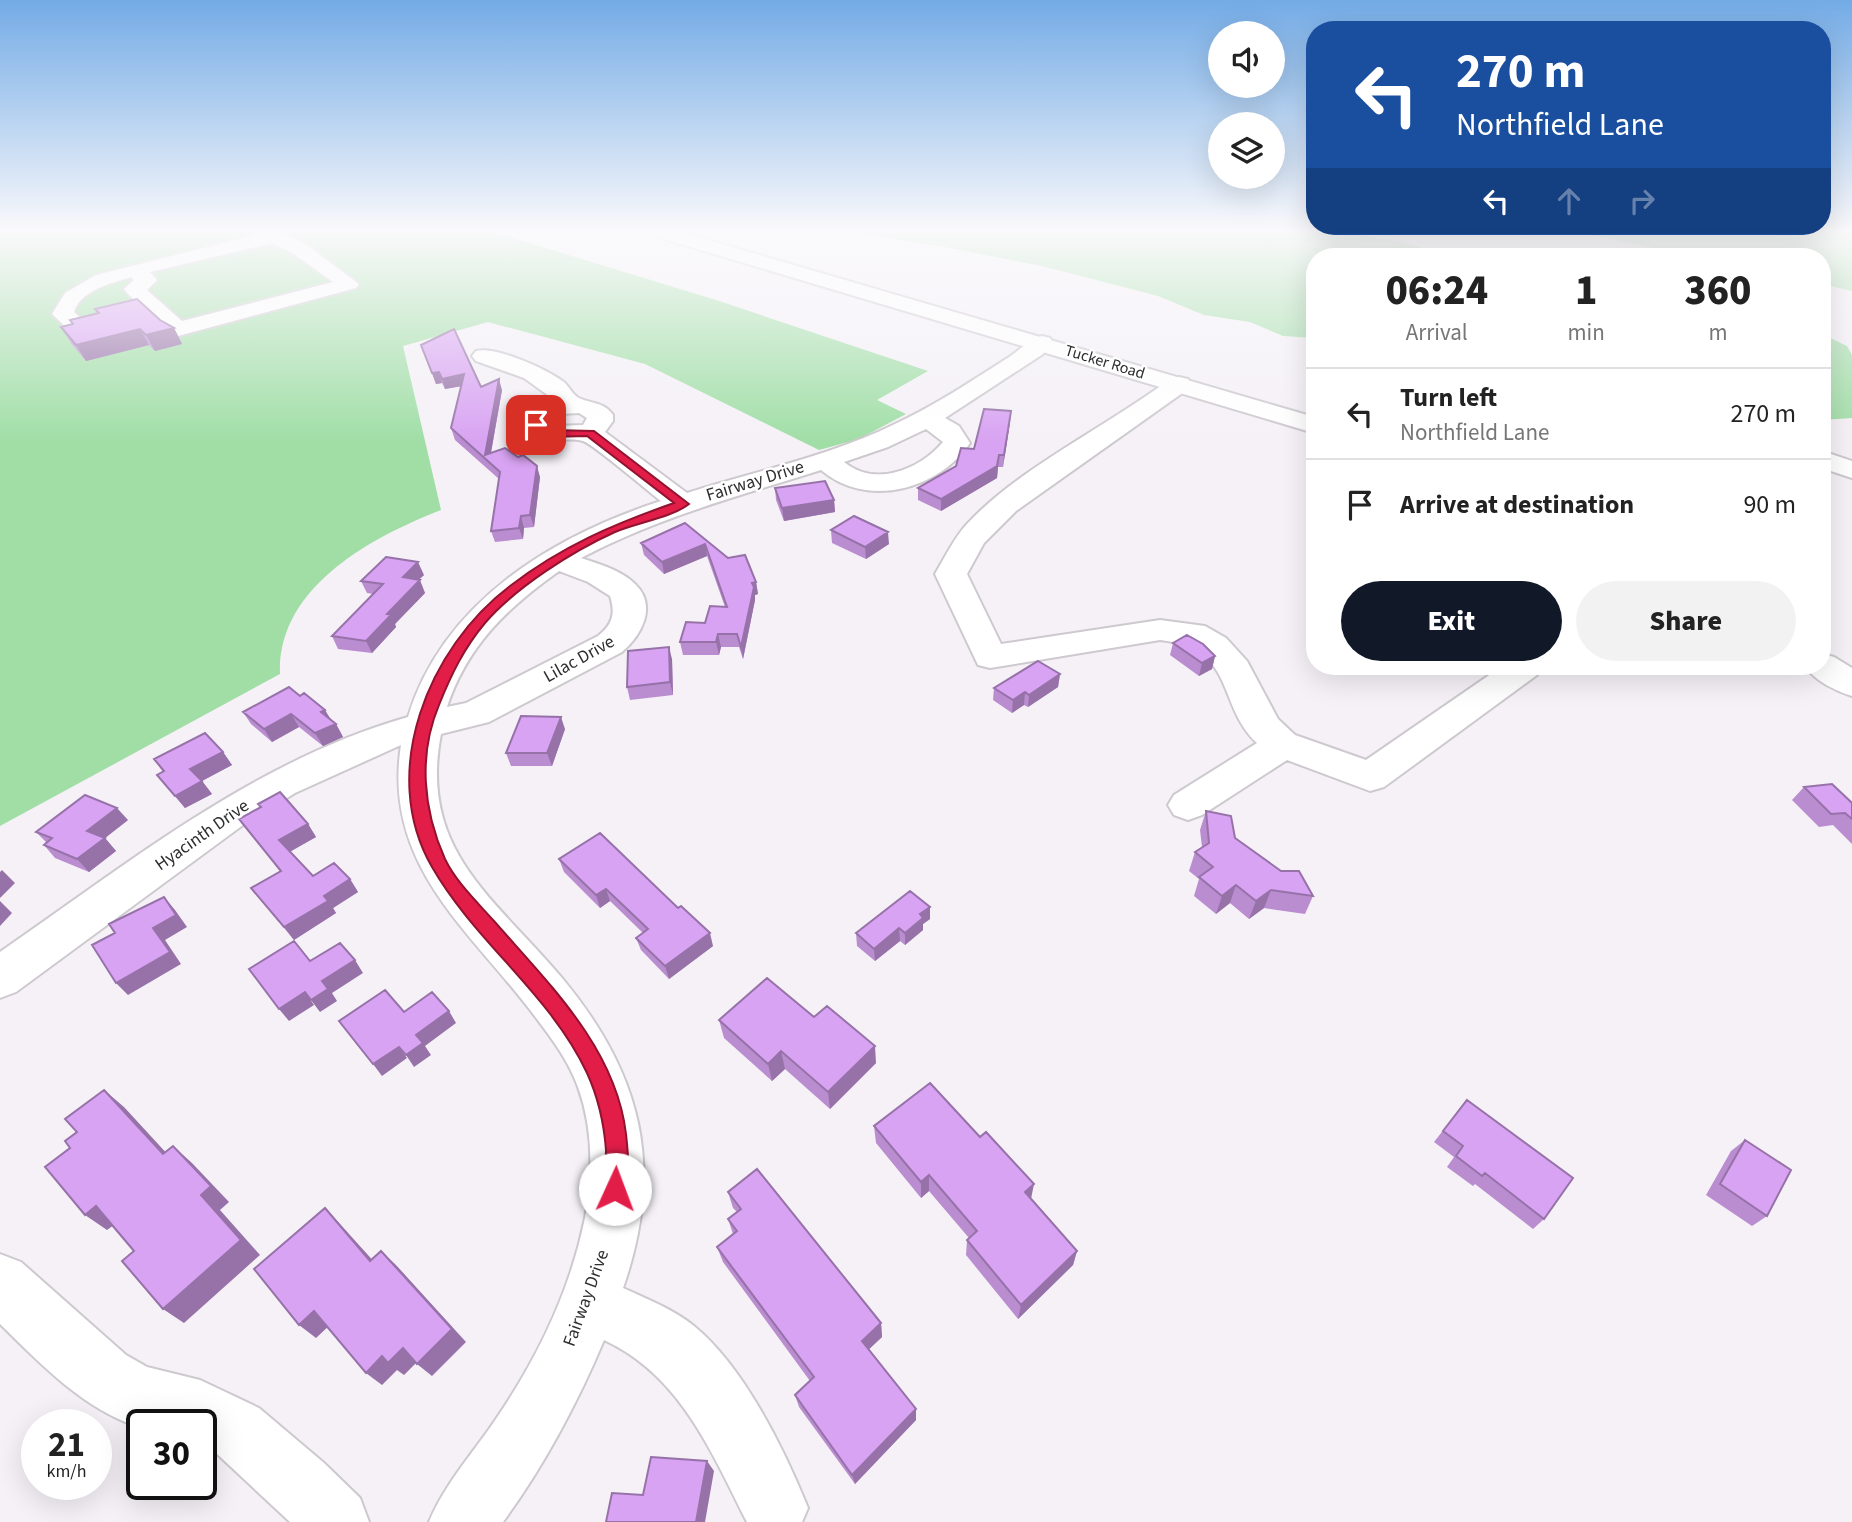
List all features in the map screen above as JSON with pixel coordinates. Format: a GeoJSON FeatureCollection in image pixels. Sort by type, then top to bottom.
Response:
{"type":"FeatureCollection","features":[{"type":"Feature","properties":{"kind":"street"},"geometry":{"type":"LineString","coordinates":[[70,301],[63,314],[79,327]]}},
{"type":"Feature","properties":{"kind":"street"},"geometry":{"type":"LineString","coordinates":[[147,301],[178,329],[284,301]]}},
{"type":"Feature","properties":{"kind":"street","name":"Tucker Road"},"geometry":{"type":"LineString","coordinates":[[898,301],[1306,423]]}},
{"type":"Feature","properties":{"kind":"street","name":"Fairway Drive"},"geometry":{"type":"LineString","coordinates":[[463,1522],[514,1450],[546,1396],[588,1303],[604,1252],[615,1189],[617,1152],[613,1118],[596,1070],[565,1017],[460,895],[438,862],[422,819],[416,760],[423,725],[450,660],[469,632],[504,597],[557,560],[612,529],[883,439],[926,418],[1013,365],[1042,343]]}},
{"type":"Feature","properties":{"kind":"street"},"geometry":{"type":"LineString","coordinates":[[484,356],[548,383],[564,395],[569,405]]}},
{"type":"Feature","properties":{"kind":"street"},"geometry":{"type":"LineString","coordinates":[[1179,384],[1155,404],[1010,502],[982,526],[965,547],[951,574],[990,657],[1160,631],[1193,632],[1214,646],[1235,669],[1263,727],[1282,744],[1370,778],[1514,675]]}},
{"type":"Feature","properties":{"kind":"street"},"geometry":{"type":"LineString","coordinates":[[590,433],[600,421],[600,415],[594,409],[583,406],[569,405],[544,412],[538,417],[536,425],[549,434],[590,433],[683,504]]}},
{"type":"Feature","properties":{"kind":"street"},"geometry":{"type":"LineString","coordinates":[[825,460],[847,479],[874,485],[907,478],[949,455],[957,443],[950,432],[926,418]]}},
{"type":"Feature","properties":{"kind":"street"},"geometry":{"type":"LineString","coordinates":[[1831,445],[1852,447]]}},
{"type":"Feature","properties":{"kind":"street"},"geometry":{"type":"LineString","coordinates":[[1831,462],[1852,470]]}},
{"type":"Feature","properties":{"kind":"street","name":"Lilac Drive"},"geometry":{"type":"LineString","coordinates":[[423,725],[476,713],[621,636],[630,613],[624,591],[599,575],[557,560]]}},
{"type":"Feature","properties":{"kind":"street"},"geometry":{"type":"LineString","coordinates":[[1831,671],[1852,684]]}},
{"type":"Feature","properties":{"kind":"street","name":"Hyacinth Drive"},"geometry":{"type":"LineString","coordinates":[[0,978],[229,814],[281,783],[352,749],[423,725]]}},
{"type":"Feature","properties":{"kind":"street"},"geometry":{"type":"LineString","coordinates":[[1188,806],[1282,744]]}},
{"type":"Feature","properties":{"kind":"street"},"geometry":{"type":"LineString","coordinates":[[0,1283],[104,1377],[138,1396],[200,1411],[237,1430],[301,1486],[336,1522]]}},
{"type":"Feature","properties":{"kind":"street"},"geometry":{"type":"LineString","coordinates":[[588,1303],[653,1334],[696,1370],[744,1449],[775,1508]]}},
{"type":"Feature","properties":{"kind":"green space"},"geometry":{"type":"Polygon","coordinates":[[[0,301],[719,301],[928,371],[877,400],[906,414],[859,439],[819,450],[645,364],[488,322],[403,346],[441,510],[386,535],[359,551],[311,591],[294,615],[283,643],[280,674],[0,826],[0,301]]]}},
{"type":"Feature","properties":{"kind":"green space"},"geometry":{"type":"Polygon","coordinates":[[[1170,301],[1306,301],[1306,337],[1283,336],[1250,322],[1204,315],[1170,301]]]}},
{"type":"Feature","properties":{"kind":"green space"},"geometry":{"type":"Polygon","coordinates":[[[1831,338],[1847,346],[1852,355],[1852,418],[1831,419],[1831,338]]]}},
{"type":"Feature","properties":{"kind":"building"},"geometry":{"type":"Polygon","coordinates":[[[139,301],[160,320],[174,328],[146,335],[140,329],[76,345],[61,327],[73,324],[70,320],[99,313],[95,309],[139,301]]]}},
{"type":"Feature","properties":{"kind":"building"},"geometry":{"type":"Polygon","coordinates":[[[454,329],[481,387],[499,379],[485,455],[505,448],[518,457],[523,455],[537,466],[530,515],[521,516],[519,528],[491,531],[500,472],[451,428],[464,374],[442,379],[439,372],[432,373],[421,345],[454,329]]]}},
{"type":"Feature","properties":{"kind":"building"},"geometry":{"type":"Polygon","coordinates":[[[984,409],[1011,411],[1004,455],[999,455],[997,466],[941,499],[918,488],[956,466],[961,448],[974,449],[984,409]]]}},
{"type":"Feature","properties":{"kind":"building"},"geometry":{"type":"Polygon","coordinates":[[[825,481],[834,500],[782,508],[775,488],[825,481]]]}},
{"type":"Feature","properties":{"kind":"building"},"geometry":{"type":"Polygon","coordinates":[[[854,516],[888,532],[865,547],[831,530],[854,516]]]}},
{"type":"Feature","properties":{"kind":"building"},"geometry":{"type":"Polygon","coordinates":[[[685,523],[728,558],[745,555],[756,582],[752,583],[754,587],[741,647],[737,634],[718,634],[716,642],[680,642],[686,622],[705,623],[710,606],[727,607],[705,544],[662,562],[641,543],[685,523]]]}},
{"type":"Feature","properties":{"kind":"building"},"geometry":{"type":"Polygon","coordinates":[[[386,557],[418,562],[403,577],[420,580],[387,614],[391,615],[366,641],[332,636],[383,584],[361,581],[386,557]]]}},
{"type":"Feature","properties":{"kind":"building"},"geometry":{"type":"Polygon","coordinates":[[[1187,635],[1203,644],[1215,656],[1202,663],[1173,643],[1187,635]]]}},
{"type":"Feature","properties":{"kind":"building"},"geometry":{"type":"Polygon","coordinates":[[[669,647],[670,682],[627,687],[628,651],[669,647]]]}},
{"type":"Feature","properties":{"kind":"building"},"geometry":{"type":"Polygon","coordinates":[[[1038,661],[1060,674],[1029,695],[1025,692],[1013,700],[994,688],[1038,661]]]}},
{"type":"Feature","properties":{"kind":"building"},"geometry":{"type":"Polygon","coordinates":[[[289,687],[300,696],[304,693],[325,710],[321,712],[336,724],[315,733],[291,714],[264,729],[243,712],[289,687]]]}},
{"type":"Feature","properties":{"kind":"building"},"geometry":{"type":"Polygon","coordinates":[[[521,716],[561,717],[547,753],[506,753],[521,716]]]}},
{"type":"Feature","properties":{"kind":"building"},"geometry":{"type":"Polygon","coordinates":[[[205,733],[223,752],[190,769],[202,781],[175,796],[157,775],[164,771],[154,759],[205,733]]]}},
{"type":"Feature","properties":{"kind":"building"},"geometry":{"type":"Polygon","coordinates":[[[1832,784],[1852,803],[1852,819],[1845,813],[1831,814],[1804,787],[1832,784]]]}},
{"type":"Feature","properties":{"kind":"building"},"geometry":{"type":"Polygon","coordinates":[[[280,792],[308,824],[279,840],[313,876],[334,863],[350,879],[324,896],[328,901],[284,927],[251,888],[281,871],[239,819],[280,792]]]}},
{"type":"Feature","properties":{"kind":"building"},"geometry":{"type":"Polygon","coordinates":[[[85,795],[117,808],[87,831],[105,838],[77,859],[44,845],[52,838],[36,832],[85,795]]]}},
{"type":"Feature","properties":{"kind":"building"},"geometry":{"type":"Polygon","coordinates":[[[1206,811],[1231,816],[1235,838],[1281,871],[1299,871],[1313,896],[1271,890],[1256,901],[1236,885],[1222,896],[1199,877],[1213,867],[1195,852],[1209,843],[1206,811]]]}},
{"type":"Feature","properties":{"kind":"building"},"geometry":{"type":"Polygon","coordinates":[[[600,833],[678,908],[681,906],[710,933],[665,966],[636,938],[648,929],[606,889],[596,895],[559,859],[600,833]]]}},
{"type":"Feature","properties":{"kind":"building"},"geometry":{"type":"Polygon","coordinates":[[[910,891],[930,907],[920,914],[923,918],[905,933],[899,928],[874,949],[856,933],[910,891]]]}},
{"type":"Feature","properties":{"kind":"building"},"geometry":{"type":"Polygon","coordinates":[[[164,897],[176,915],[153,928],[170,952],[116,983],[92,945],[115,933],[109,924],[164,897]]]}},
{"type":"Feature","properties":{"kind":"building"},"geometry":{"type":"Polygon","coordinates":[[[294,941],[310,961],[340,943],[355,960],[322,981],[328,989],[311,1000],[305,992],[279,1009],[249,969],[294,941]]]}},
{"type":"Feature","properties":{"kind":"building"},"geometry":{"type":"Polygon","coordinates":[[[767,978],[814,1017],[827,1006],[875,1046],[828,1092],[781,1051],[768,1064],[719,1020],[767,978]]]}},
{"type":"Feature","properties":{"kind":"building"},"geometry":{"type":"Polygon","coordinates":[[[385,990],[404,1012],[432,992],[449,1011],[416,1035],[423,1043],[406,1055],[399,1047],[373,1064],[339,1021],[385,990]]]}},
{"type":"Feature","properties":{"kind":"building"},"geometry":{"type":"Polygon","coordinates":[[[930,1083],[980,1137],[986,1132],[1034,1184],[1025,1192],[1077,1251],[1021,1305],[967,1240],[977,1231],[929,1175],[921,1182],[874,1126],[930,1083]]]}},
{"type":"Feature","properties":{"kind":"building"},"geometry":{"type":"Polygon","coordinates":[[[104,1090],[163,1154],[173,1146],[211,1186],[201,1195],[241,1240],[163,1309],[122,1261],[134,1251],[96,1206],[85,1215],[45,1167],[70,1148],[65,1141],[77,1132],[65,1119],[104,1090]]]}},
{"type":"Feature","properties":{"kind":"building"},"geometry":{"type":"Polygon","coordinates":[[[1467,1100],[1573,1178],[1544,1219],[1485,1173],[1482,1176],[1456,1156],[1463,1146],[1443,1131],[1467,1100]]]}},
{"type":"Feature","properties":{"kind":"building"},"geometry":{"type":"Polygon","coordinates":[[[1745,1140],[1791,1170],[1767,1216],[1720,1184],[1745,1140]]]}},
{"type":"Feature","properties":{"kind":"building"},"geometry":{"type":"Polygon","coordinates":[[[757,1169],[881,1323],[862,1341],[916,1409],[852,1475],[795,1395],[814,1377],[717,1247],[737,1231],[728,1219],[741,1209],[728,1192],[757,1169]]]}},
{"type":"Feature","properties":{"kind":"building"},"geometry":{"type":"Polygon","coordinates":[[[325,1208],[370,1261],[381,1251],[452,1329],[417,1364],[403,1348],[388,1363],[382,1356],[366,1373],[314,1311],[299,1325],[254,1269],[325,1208]]]}},
{"type":"Feature","properties":{"kind":"building"},"geometry":{"type":"Polygon","coordinates":[[[651,1457],[707,1461],[696,1522],[606,1522],[612,1493],[643,1495],[651,1457]]]}},
{"type":"Feature","properties":{"kind":"route"},"geometry":{"type":"LineString","coordinates":[[536,425],[549,434],[590,433],[683,504],[592,538],[514,589],[482,618],[450,660],[423,723],[416,760],[416,779],[422,819],[438,862],[460,895],[565,1017],[596,1070],[613,1118],[617,1152],[615,1189]]}}]}
